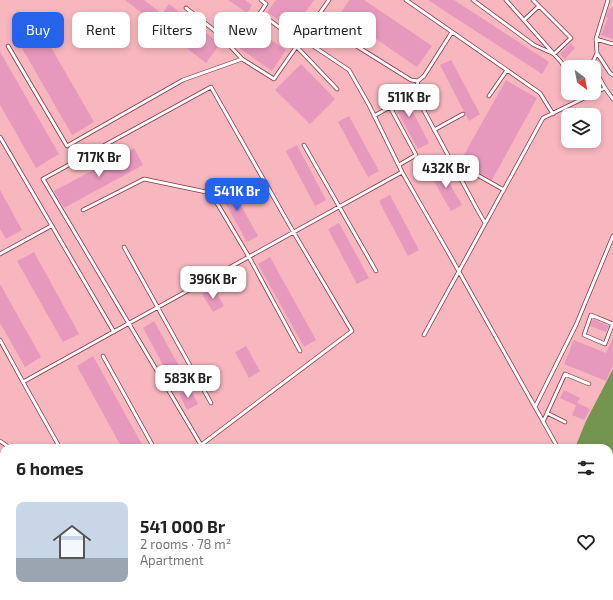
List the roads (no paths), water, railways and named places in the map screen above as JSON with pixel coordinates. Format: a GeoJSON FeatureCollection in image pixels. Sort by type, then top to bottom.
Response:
{"type":"FeatureCollection","features":[{"type":"Feature","properties":{"kind":"lane"},"geometry":{"type":"LineString","coordinates":[[260,0],[266,4],[260,13],[279,27]]}},
{"type":"Feature","properties":{"kind":"lane"},"geometry":{"type":"LineString","coordinates":[[320,12],[329,0]]}},
{"type":"Feature","properties":{"kind":"lane"},"geometry":{"type":"LineString","coordinates":[[406,0],[540,93],[553,114]]}},
{"type":"Feature","properties":{"kind":"lane"},"geometry":{"type":"LineString","coordinates":[[473,0],[534,46],[554,54]]}},
{"type":"Feature","properties":{"kind":"lane"},"geometry":{"type":"LineString","coordinates":[[506,0],[561,62]]}},
{"type":"Feature","properties":{"kind":"lane"},"geometry":{"type":"LineString","coordinates":[[533,0],[571,38],[554,54]]}},
{"type":"Feature","properties":{"kind":"lane"},"geometry":{"type":"LineString","coordinates":[[594,60],[597,53],[596,39],[608,0]]}},
{"type":"Feature","properties":{"kind":"lane"},"geometry":{"type":"LineString","coordinates":[[524,20],[539,6]]}},
{"type":"Feature","properties":{"kind":"lane"},"geometry":{"type":"LineString","coordinates":[[186,8],[219,34],[242,59],[274,79],[295,48]]}},
{"type":"Feature","properties":{"kind":"lane"},"geometry":{"type":"LineString","coordinates":[[452,32],[424,76],[418,81],[415,94],[486,223]]}},
{"type":"Feature","properties":{"kind":"lane"},"geometry":{"type":"LineString","coordinates":[[596,39],[613,44]]}},
{"type":"Feature","properties":{"kind":"lane"},"geometry":{"type":"LineString","coordinates":[[8,46],[67,146],[183,80],[242,59]]}},
{"type":"Feature","properties":{"kind":"lane"},"geometry":{"type":"LineString","coordinates":[[298,48],[337,89]]}},
{"type":"Feature","properties":{"kind":"lane"},"geometry":{"type":"LineString","coordinates":[[316,48],[350,70],[402,172],[556,444]]}},
{"type":"Feature","properties":{"kind":"lane"},"geometry":{"type":"LineString","coordinates":[[360,48],[411,80],[418,81]]}},
{"type":"Feature","properties":{"kind":"lane"},"geometry":{"type":"LineString","coordinates":[[597,53],[610,73],[613,74]]}},
{"type":"Feature","properties":{"kind":"lane"},"geometry":{"type":"LineString","coordinates":[[489,96],[507,70]]}},
{"type":"Feature","properties":{"kind":"lane"},"geometry":{"type":"LineString","coordinates":[[601,80],[613,99]]}},
{"type":"Feature","properties":{"kind":"lane"},"geometry":{"type":"LineString","coordinates":[[200,444],[43,179],[211,87],[352,331],[202,444]]}},
{"type":"Feature","properties":{"kind":"lane"},"geometry":{"type":"LineString","coordinates":[[601,90],[605,88]]}},
{"type":"Feature","properties":{"kind":"lane"},"geometry":{"type":"LineString","coordinates":[[424,335],[543,118],[581,100]]}},
{"type":"Feature","properties":{"kind":"lane"},"geometry":{"type":"LineString","coordinates":[[374,116],[390,107],[416,155],[399,165]]}},
{"type":"Feature","properties":{"kind":"lane"},"geometry":{"type":"LineString","coordinates":[[434,130],[463,114]]}},
{"type":"Feature","properties":{"kind":"lane"},"geometry":{"type":"LineString","coordinates":[[0,138],[114,332]]}},
{"type":"Feature","properties":{"kind":"lane"},"geometry":{"type":"LineString","coordinates":[[304,145],[376,271]]}},
{"type":"Feature","properties":{"kind":"lane"},"geometry":{"type":"LineString","coordinates":[[23,382],[402,172]]}},
{"type":"Feature","properties":{"kind":"lane"},"geometry":{"type":"LineString","coordinates":[[472,172],[504,190]]}},
{"type":"Feature","properties":{"kind":"lane"},"geometry":{"type":"LineString","coordinates":[[83,210],[144,179],[211,193],[249,257],[300,352]]}},
{"type":"Feature","properties":{"kind":"lane"},"geometry":{"type":"LineString","coordinates":[[0,254],[51,226]]}},
{"type":"Feature","properties":{"kind":"lane"},"geometry":{"type":"LineString","coordinates":[[535,407],[576,325],[613,236]]}},
{"type":"Feature","properties":{"kind":"lane"},"geometry":{"type":"LineString","coordinates":[[124,247],[211,403]]}},
{"type":"Feature","properties":{"kind":"lane"},"geometry":{"type":"LineString","coordinates":[[592,315],[613,324],[605,344],[584,335],[592,315]]}},
{"type":"Feature","properties":{"kind":"lane"},"geometry":{"type":"LineString","coordinates":[[0,340],[58,444]]}},
{"type":"Feature","properties":{"kind":"lane"},"geometry":{"type":"LineString","coordinates":[[102,356],[152,444]]}},
{"type":"Feature","properties":{"kind":"lane"},"geometry":{"type":"LineString","coordinates":[[543,422],[565,374],[589,384]]}},
{"type":"Feature","properties":{"kind":"lane"},"geometry":{"type":"LineString","coordinates":[[547,413],[565,422]]}}]}
